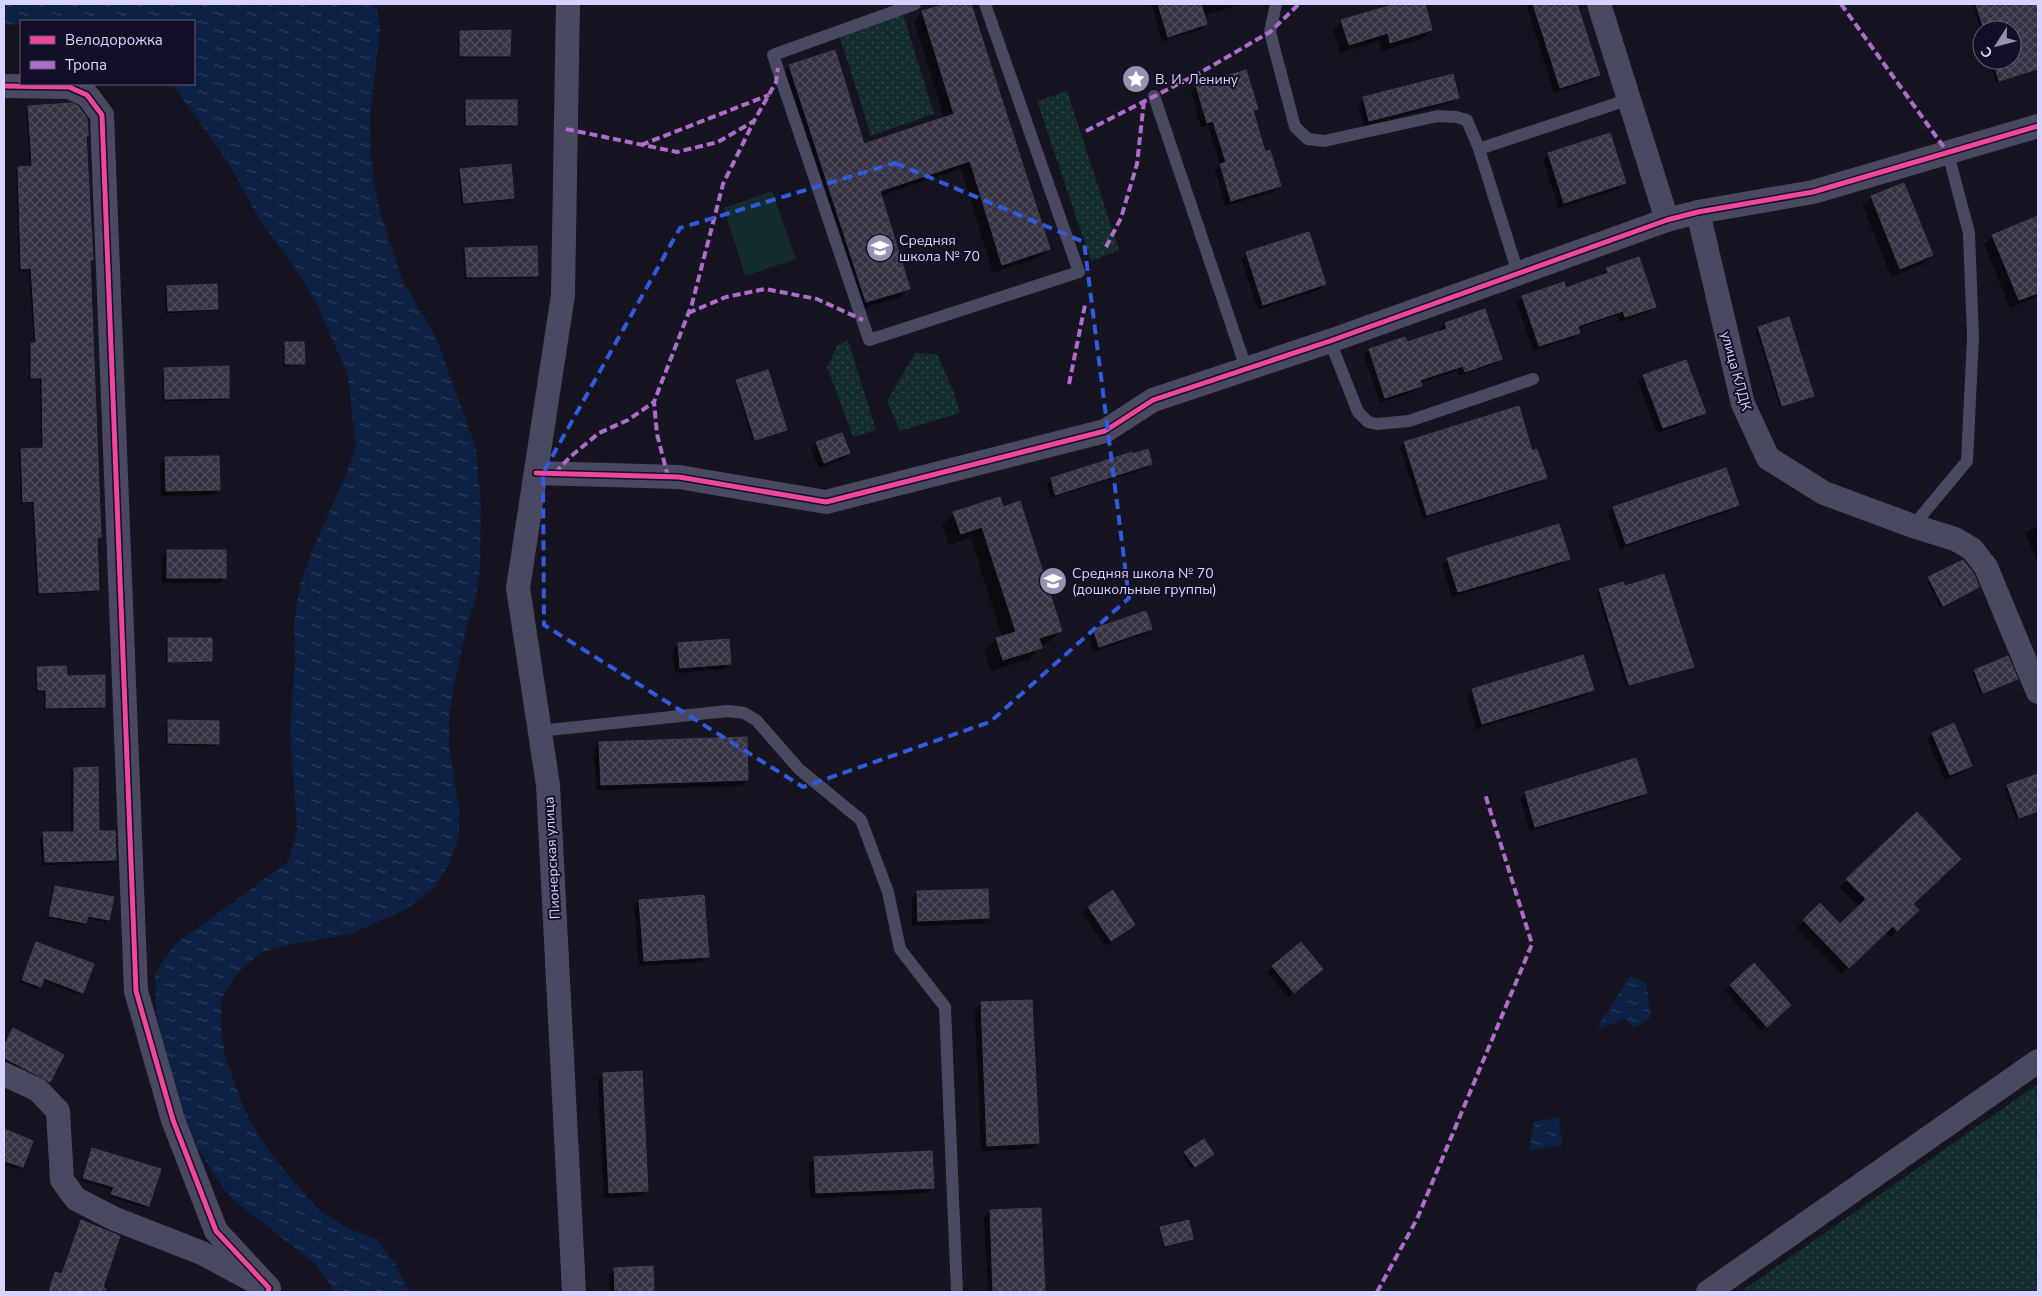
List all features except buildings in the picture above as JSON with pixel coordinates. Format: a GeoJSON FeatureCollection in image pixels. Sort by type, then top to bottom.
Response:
{"type":"FeatureCollection","features":[{"type":"Feature","properties":{"kind":"street","name":"Пионерская улица"},"geometry":{"type":"LineString","coordinates":[[568,4],[562,295],[518,588],[548,785],[574,1292]]}},
{"type":"Feature","properties":{"kind":"street"},"geometry":{"type":"LineString","coordinates":[[1599,4],[1667,220]]}},
{"type":"Feature","properties":{"kind":"street"},"geometry":{"type":"LineString","coordinates":[[4,86],[69,87],[87,95],[102,115],[136,991],[173,1120],[216,1231],[270,1291]]}},
{"type":"Feature","properties":{"kind":"street"},"geometry":{"type":"LineString","coordinates":[[536,473],[679,477],[826,502],[1105,431],[1153,400],[1330,341],[1667,220],[1698,212],[1814,192],[2038,126]]}},
{"type":"Feature","properties":{"kind":"street","name":"улица КЛДК"},"geometry":{"type":"LineString","coordinates":[[1698,212],[1743,404],[1768,458],[1824,493],[1913,526],[1955,539],[1972,549],[1986,567],[2038,692]]}},
{"type":"Feature","properties":{"kind":"street"},"geometry":{"type":"LineString","coordinates":[[1708,1292],[2038,1061]]}},
{"type":"Feature","properties":{"kind":"street"},"geometry":{"type":"LineString","coordinates":[[4,1074],[38,1090],[58,1111],[62,1180],[76,1199],[115,1219],[202,1253],[270,1291]]}},
{"type":"Feature","properties":{"kind":"lane"},"geometry":{"type":"LineString","coordinates":[[915,4],[773,55],[869,340],[1079,272],[985,4]]}},
{"type":"Feature","properties":{"kind":"lane"},"geometry":{"type":"LineString","coordinates":[[1276,4],[1270,32],[1296,127],[1308,139],[1324,141],[1438,116],[1467,120],[1479,149],[1518,273]]}},
{"type":"Feature","properties":{"kind":"lane"},"geometry":{"type":"LineString","coordinates":[[1154,96],[1246,368]]}},
{"type":"Feature","properties":{"kind":"lane"},"geometry":{"type":"LineString","coordinates":[[1479,149],[1630,99]]}},
{"type":"Feature","properties":{"kind":"lane"},"geometry":{"type":"LineString","coordinates":[[1913,526],[1968,461],[1973,337],[1969,233],[1948,153]]}},
{"type":"Feature","properties":{"kind":"lane"},"geometry":{"type":"LineString","coordinates":[[1330,341],[1358,412],[1368,422],[1377,424],[1409,421],[1532,379]]}},
{"type":"Feature","properties":{"kind":"lane"},"geometry":{"type":"LineString","coordinates":[[539,731],[728,711],[744,713],[756,720],[799,769],[861,820],[888,892],[900,949],[945,1007],[957,1292]]}},
{"type":"Feature","properties":{"kind":"highlighted area"},"geometry":{"type":"Polygon","coordinates":[[[895,163],[1084,242],[1129,598],[990,722],[803,787],[544,625],[543,473],[680,228],[895,163]]]}},
{"type":"Feature","properties":{"kind":"green space"},"geometry":{"type":"Polygon","coordinates":[[[903,14],[934,114],[871,136],[840,37],[903,14]]]}},
{"type":"Feature","properties":{"kind":"green space"},"geometry":{"type":"Polygon","coordinates":[[[1067,91],[1119,250],[1091,261],[1037,101],[1067,91]]]}},
{"type":"Feature","properties":{"kind":"green space"},"geometry":{"type":"Polygon","coordinates":[[[772,191],[796,259],[745,276],[724,208],[772,191]]]}},
{"type":"Feature","properties":{"kind":"green space"},"geometry":{"type":"Polygon","coordinates":[[[848,340],[876,430],[853,437],[827,367],[837,346],[848,340]]]}},
{"type":"Feature","properties":{"kind":"green space"},"geometry":{"type":"Polygon","coordinates":[[[915,353],[937,354],[954,392],[960,413],[900,431],[887,401],[915,353]]]}},
{"type":"Feature","properties":{"kind":"green space"},"geometry":{"type":"Polygon","coordinates":[[[2038,1084],[2038,1292],[1740,1292],[1769,1272],[2038,1084]]]}},
{"type":"Feature","properties":{"kind":"water"},"geometry":{"type":"Polygon","coordinates":[[[4,4],[376,4],[380,30],[370,117],[374,183],[380,211],[403,282],[436,337],[476,448],[481,510],[480,568],[476,597],[467,625],[449,715],[449,744],[459,809],[459,838],[449,864],[432,890],[406,909],[351,934],[287,945],[260,953],[236,975],[221,1000],[221,1029],[225,1055],[235,1084],[247,1115],[262,1141],[283,1169],[320,1211],[347,1228],[377,1239],[396,1265],[409,1292],[336,1292],[315,1264],[231,1198],[212,1172],[178,1109],[161,1042],[156,1005],[155,973],[174,945],[288,862],[297,830],[290,730],[295,657],[294,622],[300,585],[312,551],[356,447],[348,376],[317,304],[299,274],[259,219],[228,162],[173,85],[195,85],[195,20],[20,20],[20,24],[4,25],[4,4]]]}},
{"type":"Feature","properties":{"kind":"water"},"geometry":{"type":"Polygon","coordinates":[[[1630,976],[1646,983],[1651,1017],[1634,1028],[1625,1019],[1596,1030],[1630,976]]]}},
{"type":"Feature","properties":{"kind":"water"},"geometry":{"type":"Polygon","coordinates":[[[1559,1117],[1562,1145],[1529,1151],[1534,1122],[1559,1117]]]}},
{"type":"Feature","properties":{"kind":"marked path"},"geometry":{"type":"LineString","coordinates":[[1086,131],[1198,74],[1270,32],[1299,4]]}},
{"type":"Feature","properties":{"kind":"marked path"},"geometry":{"type":"LineString","coordinates":[[1841,4],[1948,153]]}},
{"type":"Feature","properties":{"kind":"marked path"},"geometry":{"type":"LineString","coordinates":[[566,129],[677,152],[718,142],[754,121],[776,82],[778,68]]}},
{"type":"Feature","properties":{"kind":"marked path"},"geometry":{"type":"LineString","coordinates":[[641,145],[769,95]]}},
{"type":"Feature","properties":{"kind":"marked path"},"geometry":{"type":"LineString","coordinates":[[1106,247],[1121,218],[1137,164],[1144,101]]}},
{"type":"Feature","properties":{"kind":"marked path"},"geometry":{"type":"LineString","coordinates":[[668,477],[657,434],[654,402],[692,304],[723,184],[754,121]]}},
{"type":"Feature","properties":{"kind":"marked path"},"geometry":{"type":"LineString","coordinates":[[688,313],[726,297],[765,289],[817,299],[863,320]]}},
{"type":"Feature","properties":{"kind":"marked path"},"geometry":{"type":"LineString","coordinates":[[1069,384],[1085,305]]}},
{"type":"Feature","properties":{"kind":"marked path"},"geometry":{"type":"LineString","coordinates":[[555,473],[570,457],[599,433],[628,420],[654,402]]}},
{"type":"Feature","properties":{"kind":"marked path"},"geometry":{"type":"LineString","coordinates":[[1377,1292],[1417,1219],[1532,944],[1485,794]]}},
{"type":"Feature","properties":{"kind":"cycle path"},"geometry":{"type":"LineString","coordinates":[[4,86],[69,87],[87,95],[102,115],[136,991],[173,1120],[216,1231],[269,1288],[268,1292]]}},
{"type":"Feature","properties":{"kind":"cycle path"},"geometry":{"type":"LineString","coordinates":[[536,473],[679,477],[826,502],[1105,431],[1153,400],[1330,341],[1667,220],[1698,212],[1813,192],[2038,126]]}},
{"type":"Feature","properties":{"kind":"place","name":"В. И. Ленину"},"geometry":{"type":"Point","coordinates":[1136,79]}},
{"type":"Feature","properties":{"kind":"place","name":"Средняя школа № 70"},"geometry":{"type":"Point","coordinates":[880,248]}},
{"type":"Feature","properties":{"kind":"place","name":"Средняя школа № 70 (дошкольные группы)"},"geometry":{"type":"Point","coordinates":[1053,581]}}]}
